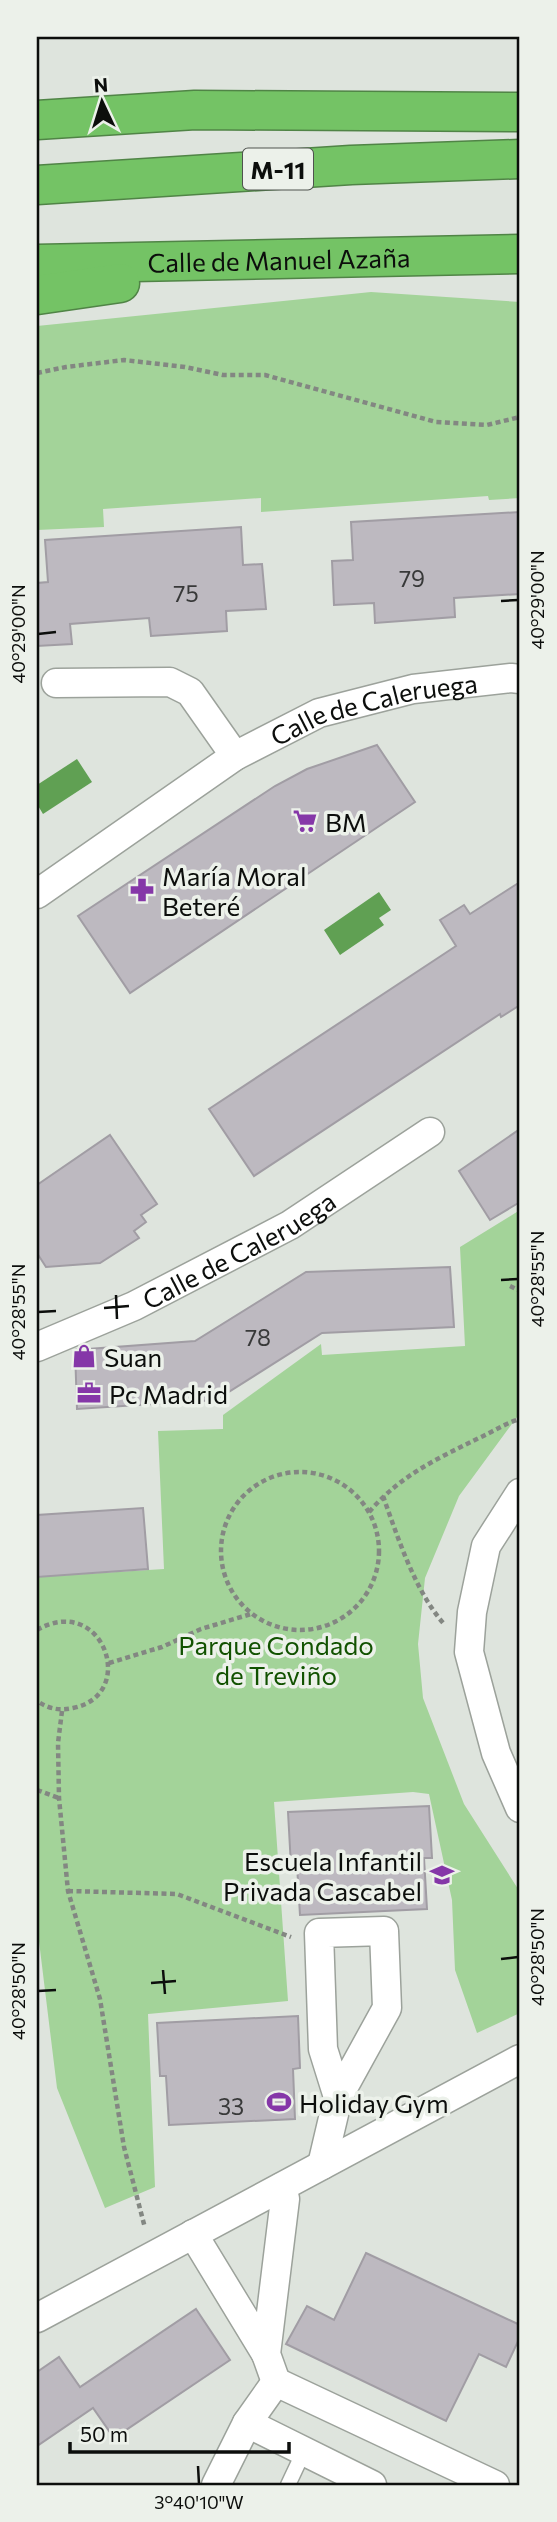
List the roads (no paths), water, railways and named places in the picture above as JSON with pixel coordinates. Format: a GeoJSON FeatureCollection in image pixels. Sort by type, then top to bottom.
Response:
{"type":"FeatureCollection","features":[{"type":"Feature","properties":{"kind":"highway"},"geometry":{"type":"LineString","coordinates":[[37,120],[195,110],[520,111]]}},
{"type":"Feature","properties":{"kind":"highway"},"geometry":{"type":"LineString","coordinates":[[76,118],[191,124],[412,129],[520,136]]}},
{"type":"Feature","properties":{"kind":"highway","name":"M-11"},"geometry":{"type":"LineString","coordinates":[[37,185],[338,166],[520,159]]}},
{"type":"Feature","properties":{"kind":"highway","name":"Calle de Manuel Azaña"},"geometry":{"type":"LineString","coordinates":[[37,264],[520,254]]}},
{"type":"Feature","properties":{"kind":"highway"},"geometry":{"type":"LineString","coordinates":[[37,295],[320,258]]}},
{"type":"Feature","properties":{"kind":"street","name":"Calle de Caleruega"},"geometry":{"type":"LineString","coordinates":[[37,894],[235,756],[319,713],[413,689],[520,679]]}},
{"type":"Feature","properties":{"kind":"street"},"geometry":{"type":"LineString","coordinates":[[56,683],[170,682],[190,692],[235,756]]}},
{"type":"Feature","properties":{"kind":"street","name":"Calle de Caleruega"},"geometry":{"type":"LineString","coordinates":[[37,1347],[134,1306],[290,1225],[430,1132]]}},
{"type":"Feature","properties":{"kind":"street"},"geometry":{"type":"LineString","coordinates":[[520,1493],[486,1546],[471,1612],[469,1652],[496,1753],[520,1808]]}},
{"type":"Feature","properties":{"kind":"street"},"geometry":{"type":"LineString","coordinates":[[322,2165],[338,2097],[387,2008],[384,1931],[319,1933],[323,2049],[338,2097]]}},
{"type":"Feature","properties":{"kind":"street"},"geometry":{"type":"LineString","coordinates":[[37,2318],[520,2059]]}},
{"type":"Feature","properties":{"kind":"street"},"geometry":{"type":"LineString","coordinates":[[266,2354],[285,2199],[282,2187]]}},
{"type":"Feature","properties":{"kind":"street"},"geometry":{"type":"LineString","coordinates":[[193,2234],[266,2354],[276,2382],[495,2485]]}},
{"type":"Feature","properties":{"kind":"street"},"geometry":{"type":"LineString","coordinates":[[216,2485],[247,2423],[276,2382]]}},
{"type":"Feature","properties":{"kind":"street"},"geometry":{"type":"LineString","coordinates":[[247,2423],[373,2485]]}},
{"type":"Feature","properties":{"kind":"lane"},"geometry":{"type":"LineString","coordinates":[[288,2485],[304,2451]]}},
{"type":"Feature","properties":{"kind":"place","name":"BM"},"geometry":{"type":"Point","coordinates":[305,821]}},
{"type":"Feature","properties":{"kind":"place","name":"María Moral Beteré"},"geometry":{"type":"Point","coordinates":[142,890]}},
{"type":"Feature","properties":{"kind":"place","name":"Suan"},"geometry":{"type":"Point","coordinates":[84,1356]}},
{"type":"Feature","properties":{"kind":"place","name":"Pc Madrid"},"geometry":{"type":"Point","coordinates":[89,1393]}},
{"type":"Feature","properties":{"kind":"place","name":"Escuela Infantil Privada Cascabel"},"geometry":{"type":"Point","coordinates":[442,1875]}},
{"type":"Feature","properties":{"kind":"place","name":"Holiday Gym"},"geometry":{"type":"Point","coordinates":[279,2102]}},
{"type":"Feature","properties":{"kind":"park label","name":"Parque Condado de Treviño"},"geometry":{"type":"Point","coordinates":[276,1659]}}]}
